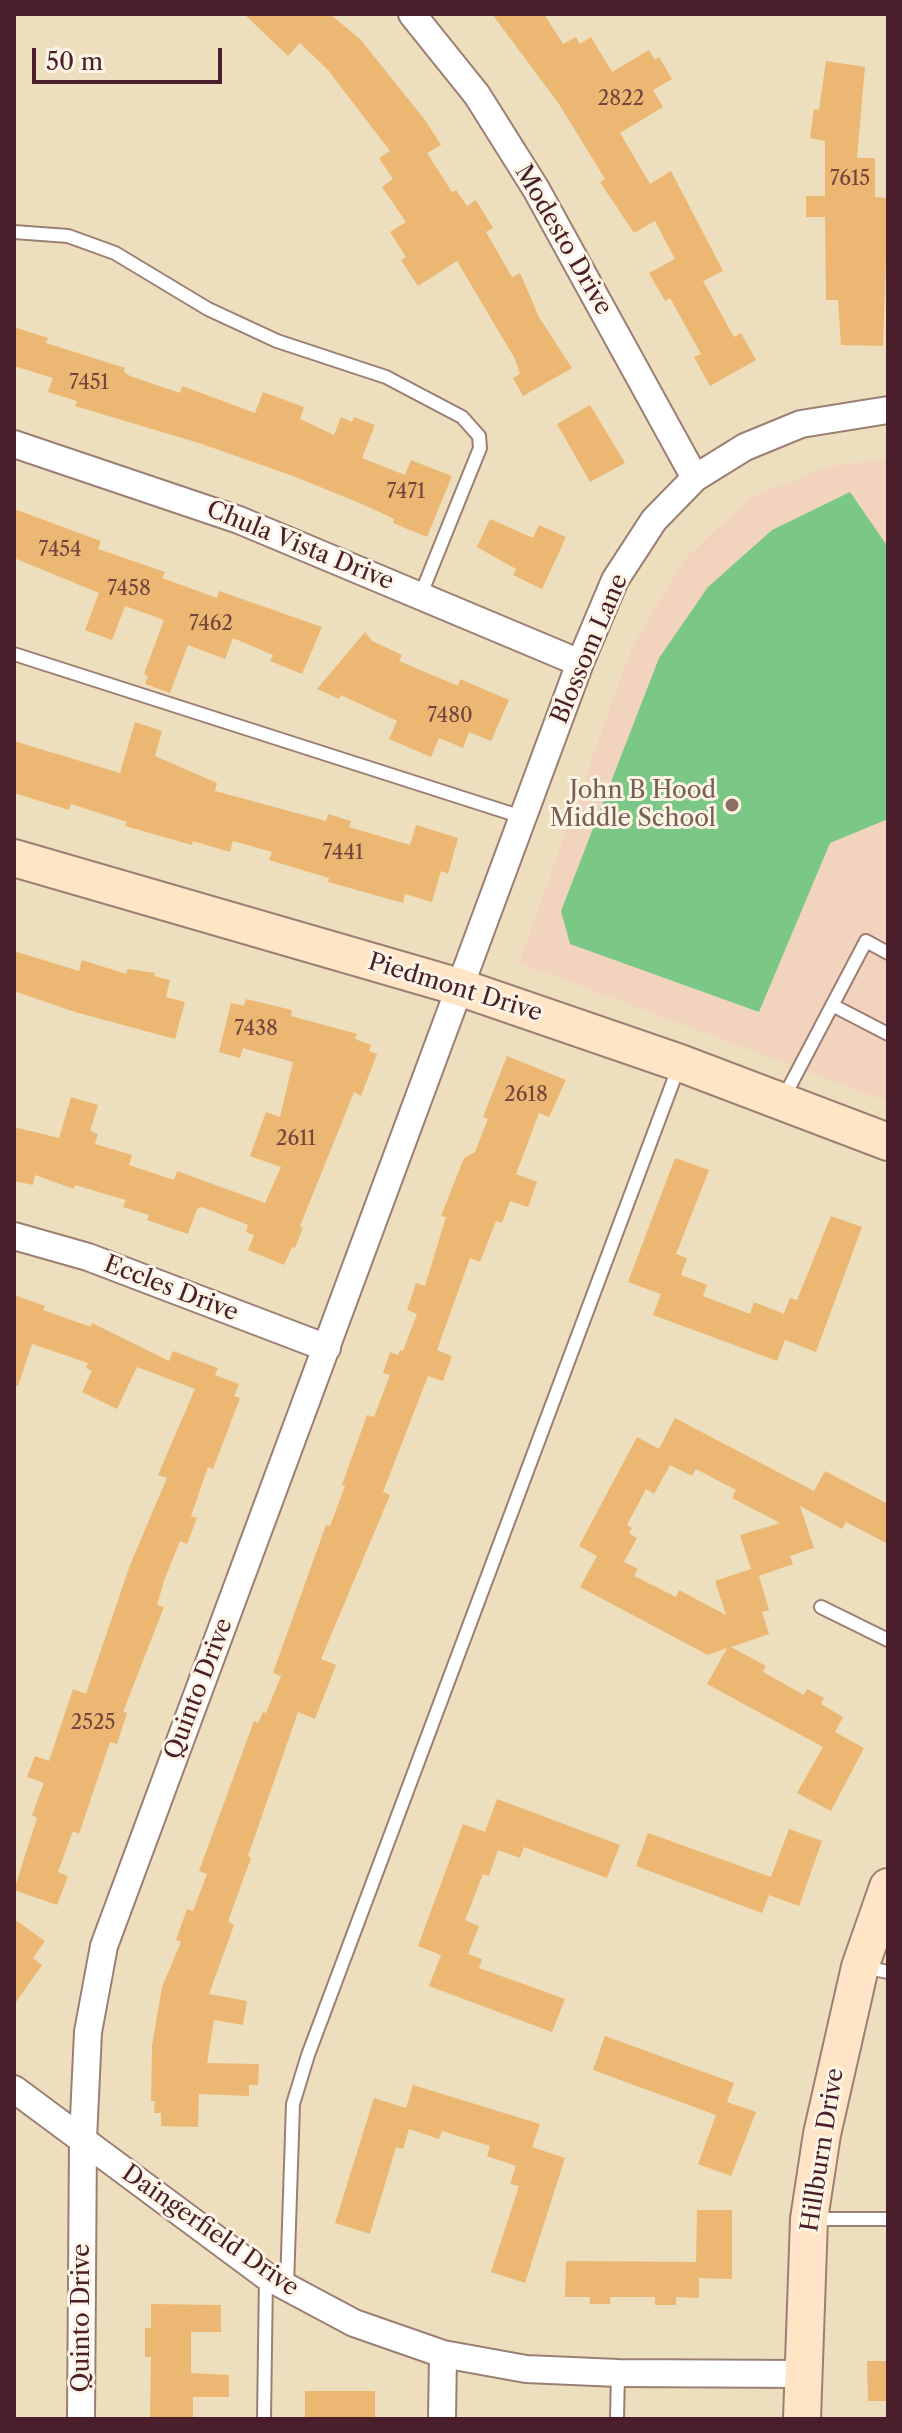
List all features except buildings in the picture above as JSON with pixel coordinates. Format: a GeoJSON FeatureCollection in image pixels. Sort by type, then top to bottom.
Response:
{"type":"FeatureCollection","features":[{"type":"Feature","properties":{"kind":"street","name":"Modesto Drive"},"geometry":{"type":"LineString","coordinates":[[412,14],[477,95],[536,189],[695,478]]}},
{"type":"Feature","properties":{"kind":"street","name":"Blossom Lane"},"geometry":{"type":"LineString","coordinates":[[459,987],[580,663],[615,580],[654,520],[695,478],[745,447],[801,424],[888,410]]}},
{"type":"Feature","properties":{"kind":"street","name":"Chula Vista Drive"},"geometry":{"type":"LineString","coordinates":[[14,444],[239,520],[580,663]]}},
{"type":"Feature","properties":{"kind":"street","name":"Piedmont Drive"},"geometry":{"type":"LineString","coordinates":[[14,858],[459,987],[783,1100],[888,1142]]}},
{"type":"Feature","properties":{"kind":"street","name":"Quinto Drive"},"geometry":{"type":"LineString","coordinates":[[81,2419],[83,2139],[88,2032],[104,1946],[459,987]]}},
{"type":"Feature","properties":{"kind":"street","name":"Eccles Drive"},"geometry":{"type":"LineString","coordinates":[[14,1236],[88,1257],[327,1348]]}},
{"type":"Feature","properties":{"kind":"street","name":"Hillburn Drive"},"geometry":{"type":"LineString","coordinates":[[802,2419],[809,2219],[822,2134],[874,1969],[888,1887]]}},
{"type":"Feature","properties":{"kind":"street","name":"Daingerfield Drive"},"geometry":{"type":"LineString","coordinates":[[14,2089],[276,2282],[354,2323],[443,2354],[526,2369],[802,2374]]}},
{"type":"Feature","properties":{"kind":"street"},"geometry":{"type":"LineString","coordinates":[[442,2419],[443,2354]]}},
{"type":"Feature","properties":{"kind":"lane"},"geometry":{"type":"LineString","coordinates":[[14,232],[68,236],[115,253],[223,316],[277,341],[386,377],[462,417],[479,436],[480,448],[421,594]]}},
{"type":"Feature","properties":{"kind":"lane"},"geometry":{"type":"LineString","coordinates":[[14,654],[522,817]]}},
{"type":"Feature","properties":{"kind":"lane"},"geometry":{"type":"LineString","coordinates":[[783,1100],[866,941],[888,953]]}},
{"type":"Feature","properties":{"kind":"lane"},"geometry":{"type":"LineString","coordinates":[[832,1005],[888,1034]]}},
{"type":"Feature","properties":{"kind":"lane"},"geometry":{"type":"LineString","coordinates":[[264,2419],[293,2104],[308,2055],[680,1063]]}},
{"type":"Feature","properties":{"kind":"lane"},"geometry":{"type":"LineString","coordinates":[[821,1607],[888,1640]]}},
{"type":"Feature","properties":{"kind":"lane"},"geometry":{"type":"LineString","coordinates":[[809,2219],[888,2219]]}},
{"type":"Feature","properties":{"kind":"lane"},"geometry":{"type":"LineString","coordinates":[[617,2419],[618,2373]]}},
{"type":"Feature","properties":{"kind":"shaded area","name":"John B Hood Middle School"},"geometry":{"type":"Polygon","coordinates":[[[888,459],[888,1102],[519,963],[632,646],[684,560],[749,498],[829,466],[888,459]]]}},
{"type":"Feature","properties":{"kind":"green space","name":"John B Hood Middle School"},"geometry":{"type":"Polygon","coordinates":[[[850,492],[888,547],[888,819],[830,843],[759,1012],[570,944],[561,911],[659,658],[708,587],[772,530],[850,492]]]}},
{"type":"Feature","properties":{"kind":"place","name":"John B Hood Middle School"},"geometry":{"type":"Point","coordinates":[732,805]}}]}
